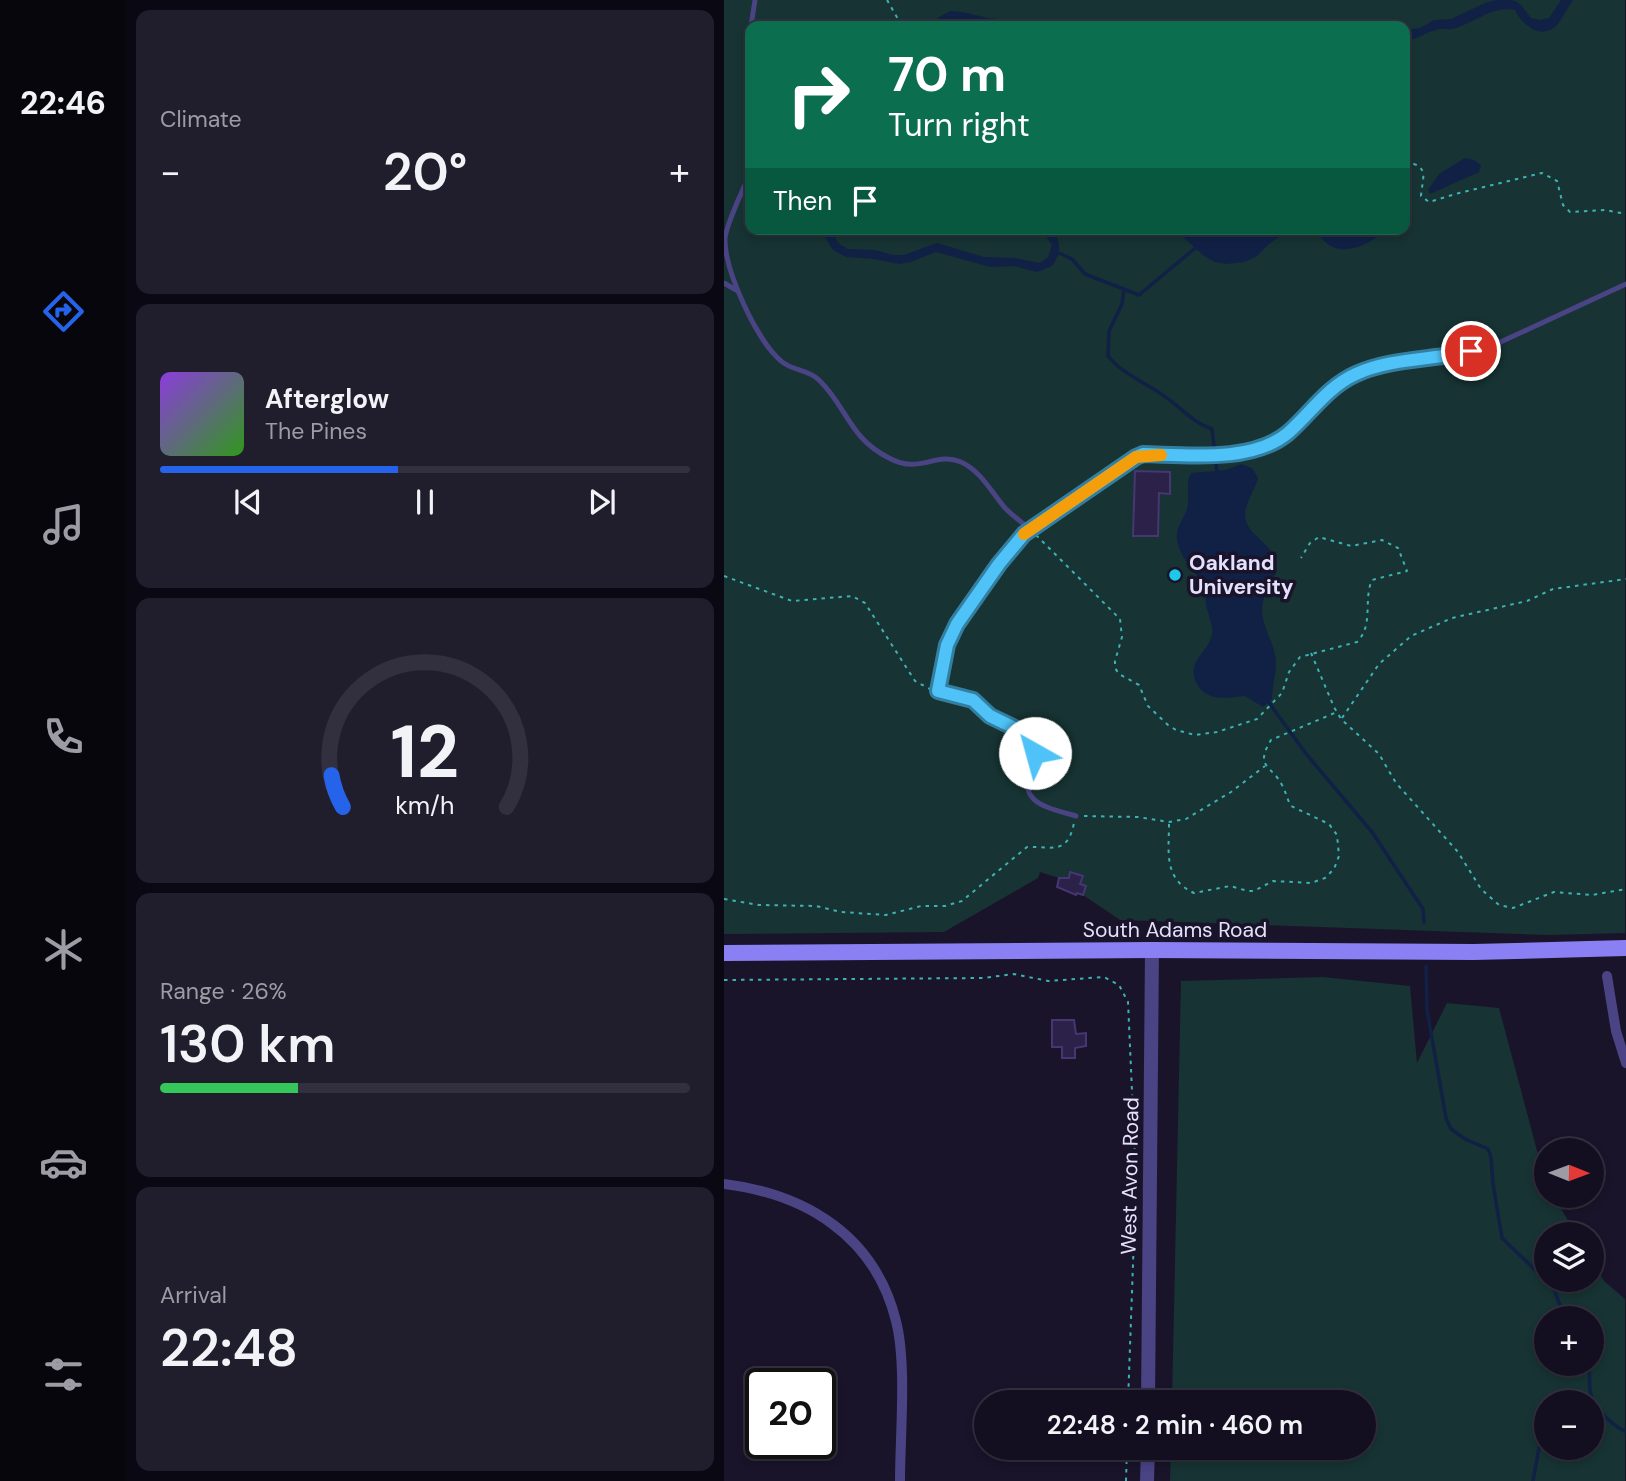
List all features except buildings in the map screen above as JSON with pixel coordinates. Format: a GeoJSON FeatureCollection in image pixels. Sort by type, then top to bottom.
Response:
{"type":"FeatureCollection","features":[{"type":"Feature","properties":{"kind":"main road","name":"South Adams Road"},"geometry":{"type":"LineString","coordinates":[[724,953],[1152,950],[1474,952],[1625,948]]}},
{"type":"Feature","properties":{"kind":"street","name":"West Avon Road"},"geometry":{"type":"LineString","coordinates":[[1148,1390],[1152,950]]}},
{"type":"Feature","properties":{"kind":"street"},"geometry":{"type":"LineString","coordinates":[[1607,976],[1616,1031],[1625,1063]]}},
{"type":"Feature","properties":{"kind":"street"},"geometry":{"type":"LineString","coordinates":[[724,1184],[747,1187],[786,1198],[820,1215],[843,1231],[870,1260],[884,1286],[896,1322],[900,1366],[900,1481]]}},
{"type":"Feature","properties":{"kind":"street"},"geometry":{"type":"LineString","coordinates":[[1147,1481],[1148,1460]]}},
{"type":"Feature","properties":{"kind":"lane"},"geometry":{"type":"LineString","coordinates":[[752,21],[755,0]]}},
{"type":"Feature","properties":{"kind":"lane"},"geometry":{"type":"LineString","coordinates":[[724,239],[745,186]]}},
{"type":"Feature","properties":{"kind":"lane"},"geometry":{"type":"LineString","coordinates":[[724,253],[736,290],[752,324],[781,361],[812,373],[820,381],[831,393],[850,426],[874,449],[901,463],[912,465],[925,464],[936,459],[950,459],[962,463],[974,471],[1005,507],[1030,529]]}},
{"type":"Feature","properties":{"kind":"lane"},"geometry":{"type":"LineString","coordinates":[[724,283],[736,290]]}},
{"type":"Feature","properties":{"kind":"lane"},"geometry":{"type":"LineString","coordinates":[[1076,816],[1038,803],[1029,794],[1026,781],[1035,753],[1031,737],[990,716],[973,700],[938,691],[947,645],[957,624],[999,564],[1030,529],[1143,454],[1216,455],[1255,451],[1285,435],[1322,397],[1356,373],[1493,345],[1625,284]]}},
{"type":"Feature","properties":{"kind":"path"},"geometry":{"type":"LineString","coordinates":[[887,0],[899,21]]}},
{"type":"Feature","properties":{"kind":"path"},"geometry":{"type":"LineString","coordinates":[[1410,163],[1416,164],[1424,173],[1421,197],[1429,202],[1542,173],[1557,181],[1563,205],[1570,212],[1605,210],[1625,214]]}},
{"type":"Feature","properties":{"kind":"path"},"geometry":{"type":"LineString","coordinates":[[1030,529],[1120,619],[1122,637],[1115,667],[1125,679],[1139,685],[1148,706],[1168,725],[1185,733],[1209,734],[1257,719],[1277,699],[1300,657],[1357,642],[1366,627],[1372,580],[1407,571],[1398,548],[1382,540],[1351,546],[1319,537],[1310,542],[1301,558]]}},
{"type":"Feature","properties":{"kind":"path"},"geometry":{"type":"LineString","coordinates":[[724,576],[792,601],[852,596],[859,598],[870,610],[915,681],[927,689],[938,691]]}},
{"type":"Feature","properties":{"kind":"path"},"geometry":{"type":"LineString","coordinates":[[1341,719],[1379,664],[1411,636],[1452,618],[1527,601],[1553,589],[1625,579]]}},
{"type":"Feature","properties":{"kind":"path"},"geometry":{"type":"LineString","coordinates":[[1311,653],[1341,719],[1379,754],[1396,783],[1458,852],[1481,889],[1499,905],[1513,908],[1554,892],[1592,895],[1625,889]]}},
{"type":"Feature","properties":{"kind":"path"},"geometry":{"type":"LineString","coordinates":[[724,899],[759,905],[816,906],[841,912],[886,915],[921,906],[954,904],[969,896],[1019,852],[1027,848],[1055,849],[1063,846],[1073,829],[1076,816],[1138,817],[1168,822],[1186,819],[1203,811],[1265,766],[1267,747],[1271,740],[1336,712]]}},
{"type":"Feature","properties":{"kind":"path"},"geometry":{"type":"LineString","coordinates":[[1168,822],[1168,861],[1182,885],[1194,893],[1230,886],[1254,891],[1273,881],[1311,883],[1325,878],[1338,863],[1339,845],[1333,829],[1292,806],[1281,783],[1265,766]]}},
{"type":"Feature","properties":{"kind":"path"},"geometry":{"type":"LineString","coordinates":[[724,980],[983,978],[1014,974],[1048,981],[1104,978],[1119,985],[1128,1002],[1136,1181],[1128,1390]]}},
{"type":"Feature","properties":{"kind":"path"},"geometry":{"type":"LineString","coordinates":[[1126,1481],[1127,1460]]}},
{"type":"Feature","properties":{"kind":"green space","name":"Oakland University"},"geometry":{"type":"Polygon","coordinates":[[[724,0],[1625,0],[1625,933],[1549,935],[1120,920],[1083,895],[1080,884],[1082,877],[1071,873],[1065,880],[1040,872],[1038,878],[944,932],[724,934],[724,0]]]}},
{"type":"Feature","properties":{"kind":"green space"},"geometry":{"type":"Polygon","coordinates":[[[1323,977],[1410,986],[1417,1063],[1447,1003],[1499,1008],[1534,1139],[1534,1208],[1561,1208],[1569,1222],[1534,1222],[1534,1292],[1604,1292],[1604,1281],[1625,1299],[1625,1481],[1170,1481],[1171,1460],[1376,1460],[1376,1390],[1172,1390],[1181,981],[1323,977]]]}},
{"type":"Feature","properties":{"kind":"water"},"geometry":{"type":"Polygon","coordinates":[[[1496,0],[1518,2],[1531,18],[1540,20],[1549,18],[1561,0],[1573,0],[1557,25],[1545,32],[1527,26],[1515,10],[1506,9],[1490,12],[1460,27],[1438,29],[1410,39],[1410,29],[1420,28],[1434,20],[1451,19],[1496,0]]]}},
{"type":"Feature","properties":{"kind":"water"},"geometry":{"type":"Polygon","coordinates":[[[950,11],[1020,21],[938,21],[939,17],[950,11]]]}},
{"type":"Feature","properties":{"kind":"water"},"geometry":{"type":"Polygon","coordinates":[[[1465,158],[1481,165],[1479,172],[1430,194],[1428,190],[1439,174],[1465,158]]]}},
{"type":"Feature","properties":{"kind":"water"},"geometry":{"type":"Polygon","coordinates":[[[824,235],[834,235],[839,244],[848,249],[875,250],[893,255],[904,255],[937,243],[984,257],[1015,258],[1040,263],[1048,257],[1052,245],[1045,235],[1055,235],[1059,243],[1059,252],[1052,266],[1037,272],[1014,266],[990,267],[936,252],[899,264],[846,257],[833,250],[824,235]]]}},
{"type":"Feature","properties":{"kind":"water"},"geometry":{"type":"Polygon","coordinates":[[[1181,235],[1282,235],[1256,257],[1244,262],[1226,264],[1204,256],[1181,235]]]}},
{"type":"Feature","properties":{"kind":"water"},"geometry":{"type":"Polygon","coordinates":[[[1318,235],[1381,235],[1353,248],[1329,245],[1318,235]]]}},
{"type":"Feature","properties":{"kind":"water"},"geometry":{"type":"Polygon","coordinates":[[[1241,464],[1252,468],[1258,478],[1246,509],[1246,522],[1270,550],[1276,563],[1275,575],[1262,609],[1276,660],[1272,699],[1263,707],[1245,696],[1225,698],[1206,694],[1197,684],[1194,668],[1209,642],[1212,627],[1205,590],[1177,542],[1178,530],[1187,508],[1191,473],[1226,470],[1241,464]]]}},
{"type":"Feature","properties":{"kind":"waterway"},"geometry":{"type":"LineString","coordinates":[[1059,253],[1072,259],[1085,274],[1139,295],[1198,248]]}},
{"type":"Feature","properties":{"kind":"waterway"},"geometry":{"type":"LineString","coordinates":[[1124,290],[1122,304],[1109,331],[1108,356],[1129,374],[1212,429],[1217,473]]}},
{"type":"Feature","properties":{"kind":"waterway"},"geometry":{"type":"LineString","coordinates":[[1267,700],[1307,755],[1372,832],[1423,909],[1424,922]]}},
{"type":"Feature","properties":{"kind":"waterway"},"geometry":{"type":"LineString","coordinates":[[1426,966],[1427,1010],[1446,1118],[1451,1129],[1465,1139],[1488,1149],[1502,1238],[1553,1287],[1560,1306]]}},
{"type":"Feature","properties":{"kind":"waterway"},"geometry":{"type":"LineString","coordinates":[[1589,1376],[1594,1403],[1609,1420],[1626,1432]]}},
{"type":"Feature","properties":{"kind":"waterway"},"geometry":{"type":"LineString","coordinates":[[1533,1481],[1537,1460]]}},
{"type":"Feature","properties":{"kind":"slow traffic"},"geometry":{"type":"LineString","coordinates":[[1024,534],[1129,461],[1143,454],[1161,455]]}},
{"type":"Feature","properties":{"kind":"place","name":"Oakland University"},"geometry":{"type":"Point","coordinates":[1175,575]}},
{"type":"Feature","properties":{"kind":"route"},"geometry":{"type":"LineString","coordinates":[[1035,753],[1034,741],[1025,733],[990,716],[973,700],[938,691],[947,645],[957,624],[999,564],[1024,534],[1143,454],[1216,455],[1255,451],[1285,435],[1322,397],[1356,373],[1380,366],[1471,351]]}}]}
